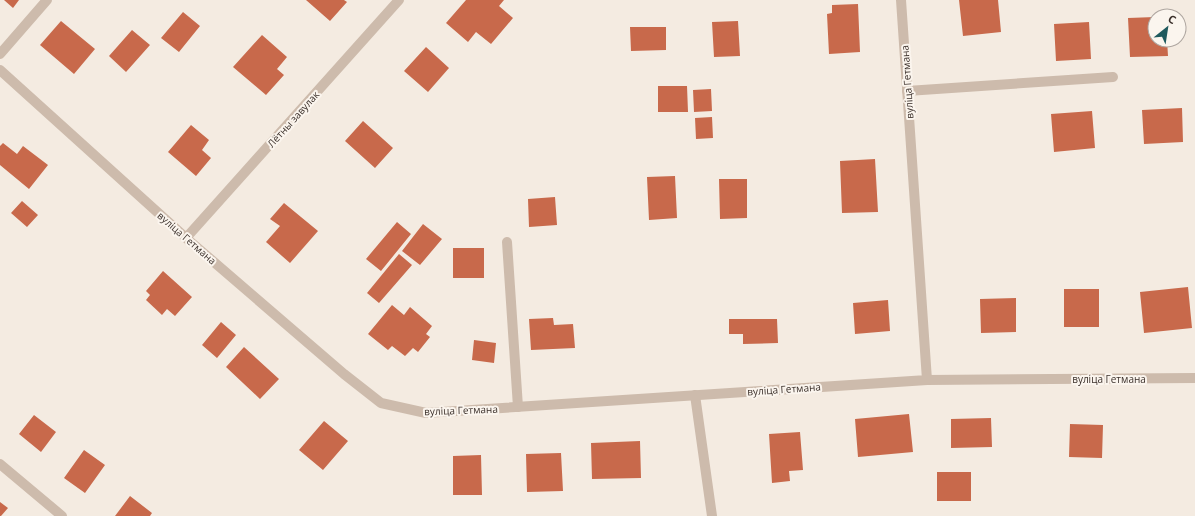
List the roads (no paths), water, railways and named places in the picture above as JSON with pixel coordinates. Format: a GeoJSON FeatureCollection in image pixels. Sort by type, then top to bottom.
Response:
{"type":"FeatureCollection","features":[{"type":"Feature","properties":{"kind":"street"},"geometry":{"type":"LineString","coordinates":[[0,54],[47,0]]}},
{"type":"Feature","properties":{"kind":"street","name":"Лётны завулак"},"geometry":{"type":"LineString","coordinates":[[186,238],[399,0]]}},
{"type":"Feature","properties":{"kind":"street","name":"вуліца Гетмана"},"geometry":{"type":"LineString","coordinates":[[901,0],[927,380]]}},
{"type":"Feature","properties":{"kind":"street","name":"вуліца Гетмана"},"geometry":{"type":"LineString","coordinates":[[0,70],[186,238],[338,369],[381,403],[426,413],[927,380],[1195,378]]}},
{"type":"Feature","properties":{"kind":"street"},"geometry":{"type":"LineString","coordinates":[[907,91],[1113,77]]}},
{"type":"Feature","properties":{"kind":"street"},"geometry":{"type":"LineString","coordinates":[[507,242],[518,407]]}},
{"type":"Feature","properties":{"kind":"street"},"geometry":{"type":"LineString","coordinates":[[695,395],[712,516]]}},
{"type":"Feature","properties":{"kind":"street"},"geometry":{"type":"LineString","coordinates":[[0,464],[56,514]]}}]}
